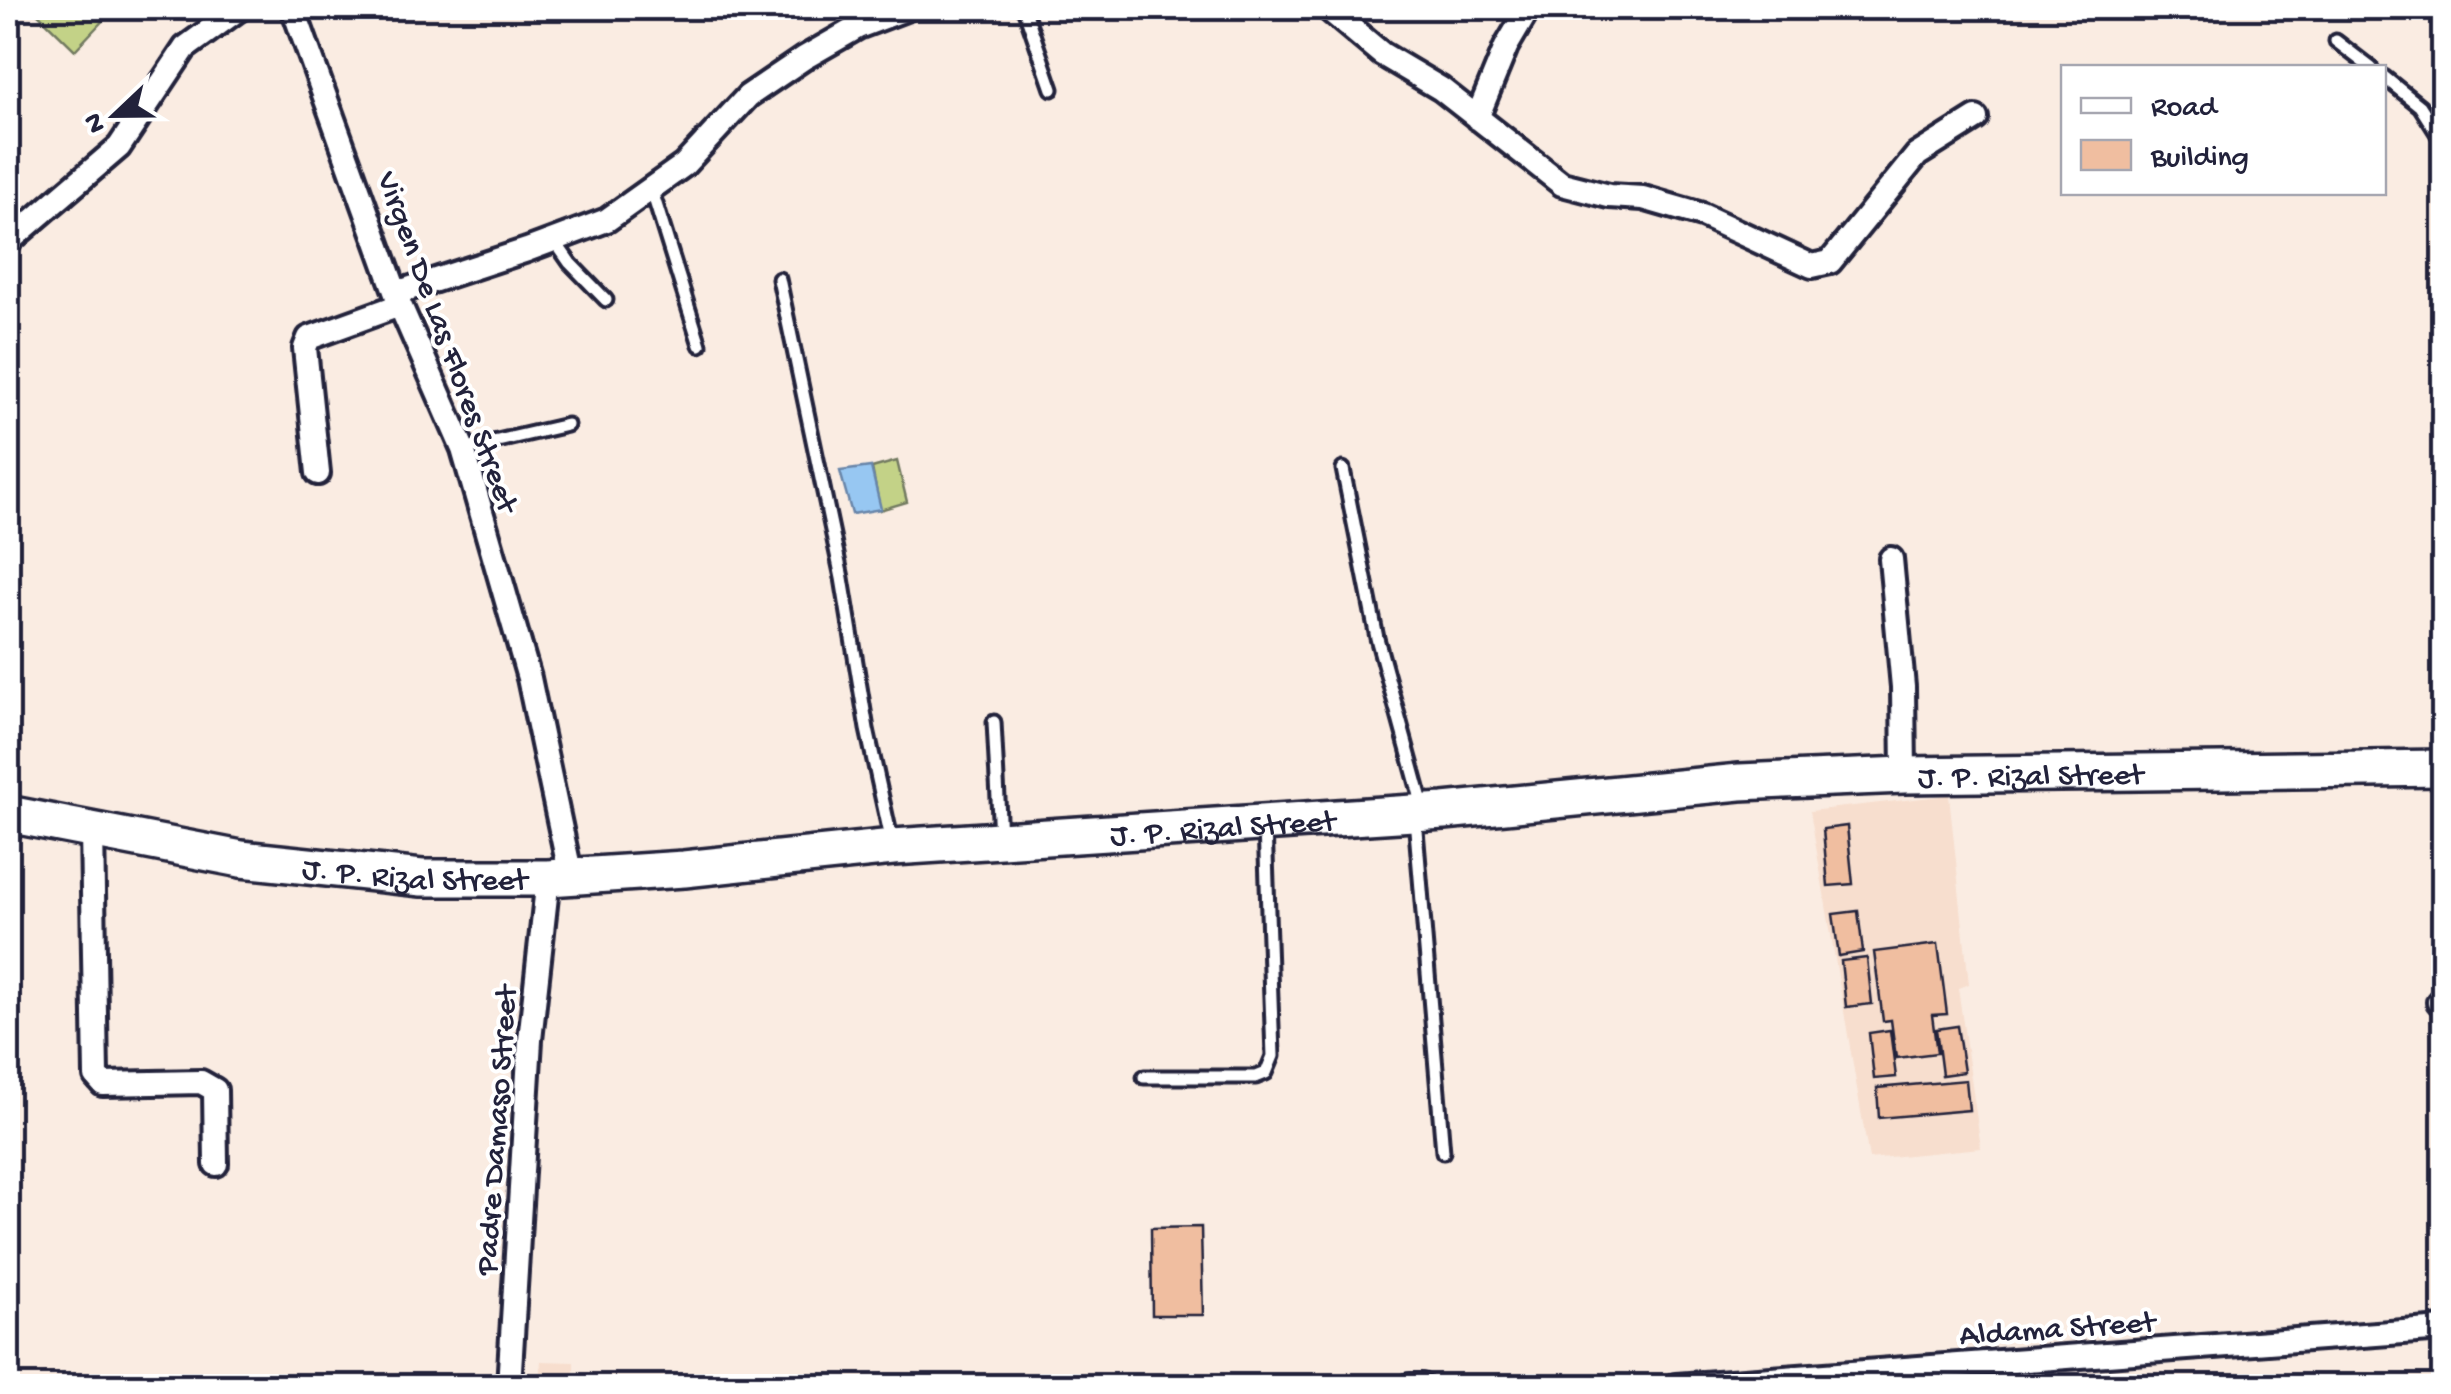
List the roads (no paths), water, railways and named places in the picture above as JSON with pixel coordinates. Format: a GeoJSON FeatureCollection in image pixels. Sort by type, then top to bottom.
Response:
{"type":"FeatureCollection","features":[{"type":"Feature","properties":{"kind":"main road","name":"J. P. Rizal Street"},"geometry":{"type":"LineString","coordinates":[[8,814],[241,859],[422,878],[560,878],[892,847],[1420,813],[1740,782],[1904,775],[2444,768]]}},
{"type":"Feature","properties":{"kind":"street"},"geometry":{"type":"LineString","coordinates":[[8,242],[119,147],[186,48],[240,8]]}},
{"type":"Feature","properties":{"kind":"street","name":"Virgen De Las Flores Street"},"geometry":{"type":"LineString","coordinates":[[293,8],[398,298],[463,450],[529,678],[560,878]]}},
{"type":"Feature","properties":{"kind":"street"},"geometry":{"type":"LineString","coordinates":[[318,474],[306,348],[309,338],[398,298],[607,220],[684,165],[748,96],[858,27],[908,8]]}},
{"type":"Feature","properties":{"kind":"street"},"geometry":{"type":"LineString","coordinates":[[1477,118],[1506,46],[1529,8]]}},
{"type":"Feature","properties":{"kind":"street"},"geometry":{"type":"LineString","coordinates":[[1333,9],[1382,54],[1441,88],[1562,184],[1609,196],[1644,198],[1702,215],[1812,266],[1830,262],[1918,154],[1976,118]]}},
{"type":"Feature","properties":{"kind":"street"},"geometry":{"type":"LineString","coordinates":[[1891,560],[1902,686],[1904,775]]}},
{"type":"Feature","properties":{"kind":"street"},"geometry":{"type":"LineString","coordinates":[[92,830],[96,1076],[103,1084],[201,1082],[215,1090],[216,1164]]}},
{"type":"Feature","properties":{"kind":"street","name":"Padre Damaso Street"},"geometry":{"type":"LineString","coordinates":[[509,1386],[530,1040],[560,878]]}},
{"type":"Feature","properties":{"kind":"street","name":"Aldama Street"},"geometry":{"type":"LineString","coordinates":[[1676,1386],[2444,1328]]}},
{"type":"Feature","properties":{"kind":"lane"},"geometry":{"type":"LineString","coordinates":[[1024,8],[1052,89]]}},
{"type":"Feature","properties":{"kind":"lane"},"geometry":{"type":"LineString","coordinates":[[2336,40],[2367,65]]}},
{"type":"Feature","properties":{"kind":"lane"},"geometry":{"type":"LineString","coordinates":[[2386,79],[2420,106],[2444,144]]}},
{"type":"Feature","properties":{"kind":"lane"},"geometry":{"type":"LineString","coordinates":[[651,188],[700,345]]}},
{"type":"Feature","properties":{"kind":"lane"},"geometry":{"type":"LineString","coordinates":[[554,240],[606,300]]}},
{"type":"Feature","properties":{"kind":"lane"},"geometry":{"type":"LineString","coordinates":[[779,279],[842,578],[892,847]]}},
{"type":"Feature","properties":{"kind":"lane"},"geometry":{"type":"LineString","coordinates":[[463,450],[567,425]]}},
{"type":"Feature","properties":{"kind":"lane"},"geometry":{"type":"LineString","coordinates":[[1343,469],[1377,638],[1420,813],[1444,1152]]}},
{"type":"Feature","properties":{"kind":"lane"},"geometry":{"type":"LineString","coordinates":[[994,722],[1000,840]]}},
{"type":"Feature","properties":{"kind":"lane"},"geometry":{"type":"LineString","coordinates":[[1144,1077],[1256,1077],[1266,1073],[1272,1056],[1264,822]]}},
{"type":"Feature","properties":{"kind":"water"},"geometry":{"type":"Polygon","coordinates":[[[871,467],[881,509],[852,514],[840,471],[871,467]]]}}]}
